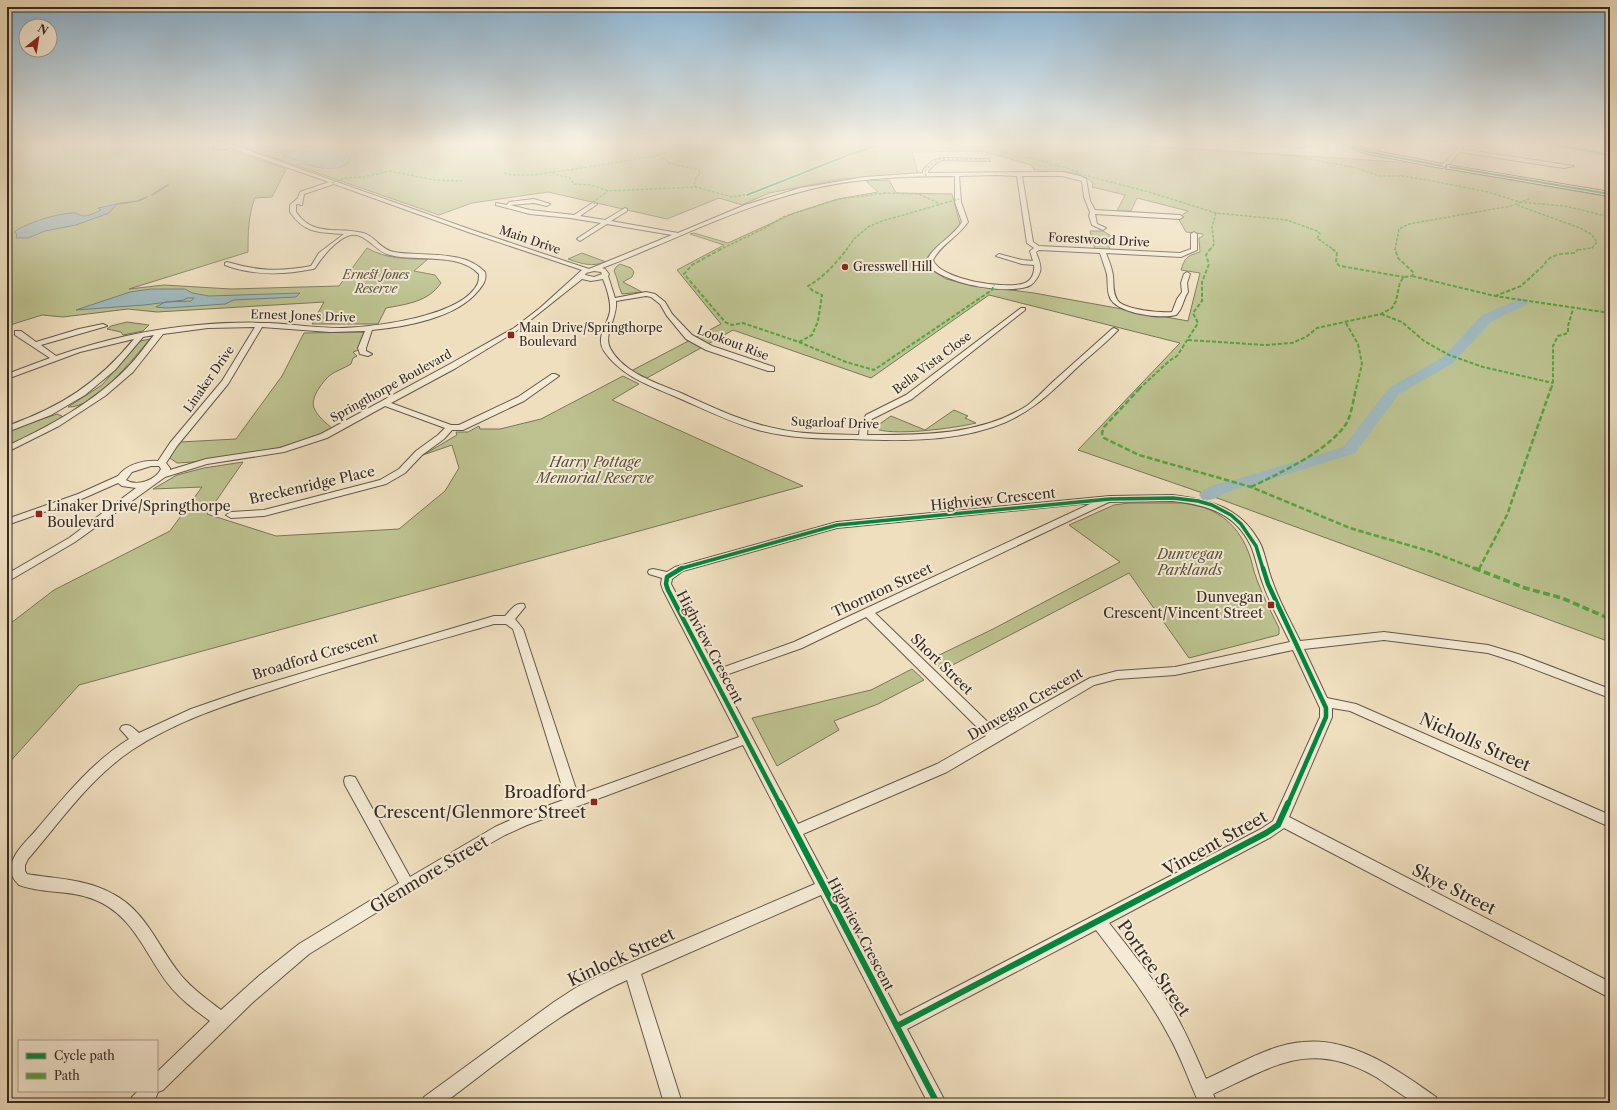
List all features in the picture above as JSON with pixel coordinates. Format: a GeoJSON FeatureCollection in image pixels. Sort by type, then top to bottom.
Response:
{"type":"FeatureCollection","features":[{"type":"Feature","properties":{"kind":"street","name":"Ernest Jones Drive"},"geometry":{"type":"LineString","coordinates":[[7,377],[102,344],[141,335],[203,326],[260,325],[339,330],[406,323],[448,310],[469,298],[476,291],[482,281],[482,274],[479,270],[465,261],[446,257],[393,254],[380,250],[366,237],[310,229],[295,215],[294,209],[300,204],[300,195]]}},
{"type":"Feature","properties":{"kind":"street","name":"Main Drive"},"geometry":{"type":"LineString","coordinates":[[366,195],[586,272]]}},
{"type":"Feature","properties":{"kind":"street"},"geometry":{"type":"LineString","coordinates":[[586,272],[616,262],[759,203],[787,195]]}},
{"type":"Feature","properties":{"kind":"street"},"geometry":{"type":"LineString","coordinates":[[959,195],[958,202],[965,222],[955,236],[934,252],[930,260],[932,266],[946,275],[958,280],[1014,287],[1031,282],[1038,270],[1033,251],[1038,248]]}},
{"type":"Feature","properties":{"kind":"street","name":"Forestwood Drive"},"geometry":{"type":"LineString","coordinates":[[1022,195],[1030,243],[1038,248],[1182,255],[1194,250],[1194,234]]}},
{"type":"Feature","properties":{"kind":"street"},"geometry":{"type":"LineString","coordinates":[[1086,195],[1091,209],[1094,212],[1180,217]]}},
{"type":"Feature","properties":{"kind":"street"},"geometry":{"type":"LineString","coordinates":[[547,204],[532,201],[500,204],[535,213],[574,216],[679,235]]}},
{"type":"Feature","properties":{"kind":"street"},"geometry":{"type":"LineString","coordinates":[[574,216],[588,209],[594,204]]}},
{"type":"Feature","properties":{"kind":"street"},"geometry":{"type":"LineString","coordinates":[[580,239],[626,210]]}},
{"type":"Feature","properties":{"kind":"street"},"geometry":{"type":"LineString","coordinates":[[1094,212],[1092,216],[1095,224],[1103,228]]}},
{"type":"Feature","properties":{"kind":"street"},"geometry":{"type":"LineString","coordinates":[[227,264],[234,267],[255,271],[293,271],[313,267],[322,254],[348,234]]}},
{"type":"Feature","properties":{"kind":"street"},"geometry":{"type":"LineString","coordinates":[[1103,252],[1110,272],[1109,277],[1114,300],[1117,304],[1126,308],[1164,314],[1174,314],[1177,311],[1180,299],[1185,292],[1184,283],[1187,274]]}},
{"type":"Feature","properties":{"kind":"street"},"geometry":{"type":"LineString","coordinates":[[999,256],[1022,262],[1036,263]]}},
{"type":"Feature","properties":{"kind":"street"},"geometry":{"type":"LineString","coordinates":[[586,272],[605,274],[616,262]]}},
{"type":"Feature","properties":{"kind":"street"},"geometry":{"type":"LineString","coordinates":[[586,272],[592,279],[608,287]]}},
{"type":"Feature","properties":{"kind":"street","name":"Springthorpe Boulevard"},"geometry":{"type":"LineString","coordinates":[[163,468],[270,452],[303,444],[334,431],[516,329],[586,272]]}},
{"type":"Feature","properties":{"kind":"street","name":"Springthorpe Boulevard"},"geometry":{"type":"LineString","coordinates":[[569,287],[605,274]]}},
{"type":"Feature","properties":{"kind":"street","name":"Sugarloaf Drive"},"geometry":{"type":"LineString","coordinates":[[605,274],[613,300],[613,312],[605,332],[604,344],[616,361],[638,378],[754,426],[799,435],[863,437],[927,436],[950,434],[988,426],[1008,419],[1035,403],[1114,330]]}},
{"type":"Feature","properties":{"kind":"street","name":"Lookout Rise"},"geometry":{"type":"LineString","coordinates":[[613,300],[646,294],[655,296],[663,303],[673,320],[688,337],[709,348],[771,369]]}},
{"type":"Feature","properties":{"kind":"street","name":"Bella Vista Close"},"geometry":{"type":"LineString","coordinates":[[863,437],[864,425],[869,417],[909,397],[1023,309]]}},
{"type":"Feature","properties":{"kind":"street","name":"Linaker Drive"},"geometry":{"type":"LineString","coordinates":[[163,468],[173,445],[225,382],[260,325]]}},
{"type":"Feature","properties":{"kind":"street"},"geometry":{"type":"LineString","coordinates":[[34,345],[81,330],[103,326]]}},
{"type":"Feature","properties":{"kind":"street"},"geometry":{"type":"LineString","coordinates":[[368,354],[363,352],[362,348],[369,328]]}},
{"type":"Feature","properties":{"kind":"street"},"geometry":{"type":"LineString","coordinates":[[7,450],[73,414],[96,399],[130,369],[161,332]]}},
{"type":"Feature","properties":{"kind":"street"},"geometry":{"type":"LineString","coordinates":[[18,333],[56,359]]}},
{"type":"Feature","properties":{"kind":"street"},"geometry":{"type":"LineString","coordinates":[[7,429],[59,409],[95,386],[130,350],[141,335]]}},
{"type":"Feature","properties":{"kind":"street"},"geometry":{"type":"LineString","coordinates":[[385,403],[450,427],[463,427],[513,403],[555,376]]}},
{"type":"Feature","properties":{"kind":"street"},"geometry":{"type":"LineString","coordinates":[[59,409],[73,414]]}},
{"type":"Feature","properties":{"kind":"street","name":"Breckenridge Place"},"geometry":{"type":"LineString","coordinates":[[231,515],[253,514],[284,508],[383,482],[402,471],[419,452],[440,437],[450,427]]}},
{"type":"Feature","properties":{"kind":"street","name":"Linaker Drive"},"geometry":{"type":"LineString","coordinates":[[125,483],[127,472],[173,445]]}},
{"type":"Feature","properties":{"kind":"street"},"geometry":{"type":"LineString","coordinates":[[7,579],[51,553],[87,529],[152,481],[163,468],[151,463],[138,466]]}},
{"type":"Feature","properties":{"kind":"street"},"geometry":{"type":"LineString","coordinates":[[7,522],[81,496],[125,483],[140,485],[152,481]]}},
{"type":"Feature","properties":{"kind":"street"},"geometry":{"type":"LineString","coordinates":[[120,504],[125,483]]}},
{"type":"Feature","properties":{"kind":"street","name":"Highview Crescent"},"geometry":{"type":"LineString","coordinates":[[938,1103],[668,590],[666,584],[668,576],[679,569],[828,527],[967,514],[1063,502],[1110,498],[1190,499],[1205,502],[1225,511]]}},
{"type":"Feature","properties":{"kind":"street","name":"Thornton Street"},"geometry":{"type":"LineString","coordinates":[[713,675],[787,649],[1110,498]]}},
{"type":"Feature","properties":{"kind":"street"},"geometry":{"type":"LineString","coordinates":[[1078,501],[1087,510]]}},
{"type":"Feature","properties":{"kind":"street"},"geometry":{"type":"LineString","coordinates":[[1060,522],[1068,514],[1063,502]]}},
{"type":"Feature","properties":{"kind":"street","name":"Vincent Street"},"geometry":{"type":"LineString","coordinates":[[897,1026],[1266,833],[1278,825],[1326,717],[1326,708],[1266,578],[1256,546],[1241,524],[1225,511]]}},
{"type":"Feature","properties":{"kind":"street"},"geometry":{"type":"LineString","coordinates":[[7,571],[51,553]]}},
{"type":"Feature","properties":{"kind":"street","name":"Highview Crescent"},"geometry":{"type":"LineString","coordinates":[[653,572],[668,576]]}},
{"type":"Feature","properties":{"kind":"street"},"geometry":{"type":"LineString","coordinates":[[520,607],[508,620],[516,625],[518,629],[574,802]]}},
{"type":"Feature","properties":{"kind":"street","name":"Short Street"},"geometry":{"type":"LineString","coordinates":[[867,612],[995,737]]}},
{"type":"Feature","properties":{"kind":"street","name":"Broadford Crescent"},"geometry":{"type":"LineString","coordinates":[[222,1021],[185,991],[164,965],[141,926],[132,916],[122,908],[89,890],[67,885],[24,880],[19,876],[18,872],[19,861],[23,855],[93,775],[110,760],[158,728],[188,714],[328,669],[494,620],[508,620]]}},
{"type":"Feature","properties":{"kind":"street","name":"Dunvegan Crescent"},"geometry":{"type":"LineString","coordinates":[[795,831],[924,777],[962,758],[1082,686],[1103,678],[1175,671],[1297,644],[1384,636],[1475,646],[1517,658],[1610,694]]}},
{"type":"Feature","properties":{"kind":"street","name":"Nicholls Street"},"geometry":{"type":"LineString","coordinates":[[1324,702],[1352,707],[1610,821]]}},
{"type":"Feature","properties":{"kind":"street"},"geometry":{"type":"LineString","coordinates":[[126,729],[138,740]]}},
{"type":"Feature","properties":{"kind":"street","name":"Glenmore Street"},"geometry":{"type":"LineString","coordinates":[[158,1083],[268,978],[304,950],[500,831],[522,821],[746,738]]}},
{"type":"Feature","properties":{"kind":"street"},"geometry":{"type":"LineString","coordinates":[[350,781],[408,886]]}},
{"type":"Feature","properties":{"kind":"street","name":"Skye Street"},"geometry":{"type":"LineString","coordinates":[[1281,820],[1610,990]]}},
{"type":"Feature","properties":{"kind":"street","name":"Kinlock Street"},"geometry":{"type":"LineString","coordinates":[[430,1103],[560,1008],[594,988],[824,887]]}},
{"type":"Feature","properties":{"kind":"street","name":"Portree Street"},"geometry":{"type":"LineString","coordinates":[[1098,920],[1136,970],[1160,1005],[1175,1031],[1205,1096]]}},
{"type":"Feature","properties":{"kind":"street"},"geometry":{"type":"LineString","coordinates":[[632,971],[673,1103]]}},
{"type":"Feature","properties":{"kind":"street"},"geometry":{"type":"LineString","coordinates":[[1205,1096],[1283,1054],[1300,1050],[1314,1050],[1331,1052],[1353,1058],[1377,1068],[1395,1078],[1430,1103]]}},
{"type":"Feature","properties":{"kind":"street"},"geometry":{"type":"LineString","coordinates":[[138,1103],[149,1092]]}},
{"type":"Feature","properties":{"kind":"green space","name":"Ernest Jones Reserve"},"geometry":{"type":"Polygon","coordinates":[[[7,195],[273,195],[272,197],[255,198],[248,231],[248,252],[129,289],[164,285],[231,289],[339,286],[367,248],[374,252],[389,256],[428,259],[414,271],[435,275],[441,283],[430,294],[423,298],[386,308],[378,324],[312,324],[324,302],[157,312],[128,309],[63,317],[42,315],[7,326],[7,195]]]}},
{"type":"Feature","properties":{"kind":"green space"},"geometry":{"type":"Polygon","coordinates":[[[381,195],[529,195],[472,203],[439,215],[381,195]]]}},
{"type":"Feature","properties":{"kind":"green space"},"geometry":{"type":"Polygon","coordinates":[[[560,195],[765,195],[742,205],[719,198],[667,219],[560,195]]]}},
{"type":"Feature","properties":{"kind":"green space"},"geometry":{"type":"Polygon","coordinates":[[[862,195],[952,195],[960,224],[951,235],[931,252],[924,265],[946,279],[966,284],[1034,293],[1188,321],[1200,273],[1181,270],[1187,258],[1200,252],[1199,238],[1203,236],[1203,234],[1186,232],[1178,218],[1188,211],[1137,198],[1131,211],[1117,211],[1125,195],[1597,195],[1610,197],[1610,642],[1217,498],[1078,450],[1180,343],[989,295],[871,378],[733,330],[647,378],[631,371],[721,324],[677,270],[724,245],[690,234],[694,233],[728,243],[794,213],[838,199],[862,195]]]}},
{"type":"Feature","properties":{"kind":"green space"},"geometry":{"type":"Polygon","coordinates":[[[1090,231],[1103,231],[1113,237],[1106,237],[1110,250],[1095,249],[1090,231]]]}},
{"type":"Feature","properties":{"kind":"green space"},"geometry":{"type":"Polygon","coordinates":[[[582,253],[606,262],[587,264],[568,259],[582,253]]]}},
{"type":"Feature","properties":{"kind":"green space"},"geometry":{"type":"Polygon","coordinates":[[[620,264],[631,268],[634,272],[632,277],[623,282],[642,292],[622,294],[614,271],[620,264]]]}},
{"type":"Feature","properties":{"kind":"green space"},"geometry":{"type":"Polygon","coordinates":[[[127,322],[149,325],[143,331],[123,335],[121,332],[107,329],[111,326],[127,322]]]}},
{"type":"Feature","properties":{"kind":"green space"},"geometry":{"type":"Polygon","coordinates":[[[364,332],[359,350],[353,352],[357,356],[353,358],[351,364],[329,376],[315,395],[313,404],[314,408],[322,420],[333,429],[318,436],[278,448],[193,462],[177,463],[170,458],[170,455],[180,442],[236,439],[282,376],[304,333],[364,332]]]}},
{"type":"Feature","properties":{"kind":"green space"},"geometry":{"type":"Polygon","coordinates":[[[150,339],[124,369],[101,391],[89,400],[78,405],[68,407],[102,385],[140,341],[150,339]]]}},
{"type":"Feature","properties":{"kind":"green space","name":"Harry Pottage Memorial Reserve"},"geometry":{"type":"Polygon","coordinates":[[[623,376],[639,384],[612,400],[803,486],[79,685],[7,765],[7,626],[54,590],[170,531],[202,487],[153,489],[177,475],[204,468],[243,462],[207,514],[276,536],[399,529],[445,491],[459,468],[452,445],[423,455],[457,435],[456,432],[468,432],[479,426],[480,429],[500,429],[541,419],[623,376]]]}},
{"type":"Feature","properties":{"kind":"green space"},"geometry":{"type":"Polygon","coordinates":[[[954,410],[968,416],[965,418],[976,423],[924,431],[908,432],[882,431],[874,428],[891,416],[925,430],[954,410]]]}},
{"type":"Feature","properties":{"kind":"green space"},"geometry":{"type":"Polygon","coordinates":[[[57,414],[62,416],[59,420],[7,447],[7,431],[57,414]]]}},
{"type":"Feature","properties":{"kind":"green space","name":"Dunvegan Parklands"},"geometry":{"type":"Polygon","coordinates":[[[1129,503],[1182,503],[1204,508],[1213,512],[1230,523],[1237,531],[1248,551],[1259,586],[1279,628],[1278,635],[1189,658],[1129,573],[943,670],[931,659],[993,629],[1120,562],[1069,525],[1114,505],[1129,503]]]}},
{"type":"Feature","properties":{"kind":"green space"},"geometry":{"type":"Polygon","coordinates":[[[912,669],[924,680],[878,704],[834,721],[839,730],[777,766],[752,718],[871,690],[912,669]]]}},
{"type":"Feature","properties":{"kind":"water"},"geometry":{"type":"Polygon","coordinates":[[[117,204],[109,213],[76,225],[45,231],[28,238],[16,238],[17,234],[14,232],[26,225],[51,217],[67,213],[74,213],[83,216],[101,210],[98,208],[117,204]]]}},
{"type":"Feature","properties":{"kind":"water"},"geometry":{"type":"Polygon","coordinates":[[[151,289],[185,289],[192,293],[209,296],[300,293],[296,297],[234,300],[225,304],[167,308],[156,307],[164,302],[76,310],[130,292],[151,289]],[[187,298],[184,300],[169,302],[191,301],[194,298],[187,298]]]}},
{"type":"Feature","properties":{"kind":"waterway"},"geometry":{"type":"LineString","coordinates":[[117,204],[138,201],[147,197]]}},
{"type":"Feature","properties":{"kind":"waterway"},"geometry":{"type":"LineString","coordinates":[[1244,482],[1349,450],[1394,391],[1448,360],[1487,318],[1522,302]]}},
{"type":"Feature","properties":{"kind":"waterway"},"geometry":{"type":"LineString","coordinates":[[1208,495],[1219,489],[1235,484]]}},
{"type":"Feature","properties":{"kind":"marked path"},"geometry":{"type":"LineString","coordinates":[[594,204],[597,199],[603,195]]}},
{"type":"Feature","properties":{"kind":"marked path"},"geometry":{"type":"LineString","coordinates":[[722,195],[732,197],[745,195]]}},
{"type":"Feature","properties":{"kind":"marked path"},"geometry":{"type":"LineString","coordinates":[[872,195],[839,199],[783,217],[765,228],[728,245],[692,265],[684,274],[725,322],[732,325],[743,323],[799,342],[846,362],[874,370],[992,290],[994,285]]}},
{"type":"Feature","properties":{"kind":"marked path"},"geometry":{"type":"LineString","coordinates":[[921,195],[940,204]]}},
{"type":"Feature","properties":{"kind":"marked path"},"geometry":{"type":"LineString","coordinates":[[1158,195],[1216,213],[1287,220],[1317,231],[1320,234],[1317,238],[1337,252],[1336,263],[1340,266],[1404,277]]}},
{"type":"Feature","properties":{"kind":"marked path"},"geometry":{"type":"LineString","coordinates":[[1497,195],[1520,202],[1565,206],[1610,217]]}},
{"type":"Feature","properties":{"kind":"marked path"},"geometry":{"type":"LineString","coordinates":[[1188,340],[1265,345],[1292,343],[1306,337],[1317,328],[1381,314],[1392,308],[1396,301],[1400,282],[1404,277],[1412,276],[1414,273],[1401,262],[1396,254],[1395,250],[1399,229],[1409,224],[1511,206],[1531,198]]}},
{"type":"Feature","properties":{"kind":"marked path"},"geometry":{"type":"LineString","coordinates":[[799,342],[812,335],[818,321],[822,295],[813,291],[808,286],[820,279],[837,262],[854,239],[868,227],[882,221],[959,199]]}},
{"type":"Feature","properties":{"kind":"marked path"},"geometry":{"type":"LineString","coordinates":[[1495,296],[1521,286],[1544,265],[1546,261],[1562,253],[1575,253],[1578,249],[1592,248],[1597,242],[1591,234],[1580,228],[1517,205]]}},
{"type":"Feature","properties":{"kind":"marked path"},"geometry":{"type":"LineString","coordinates":[[1216,213],[1212,227],[1214,244],[1206,255],[1209,264],[1202,282],[1202,301],[1193,313],[1198,323],[1177,356],[1169,361],[1142,386],[1104,427],[1102,433],[1104,438],[1139,455],[1251,487],[1350,528],[1432,552],[1525,588],[1562,598],[1610,619]]}},
{"type":"Feature","properties":{"kind":"marked path"},"geometry":{"type":"LineString","coordinates":[[1412,276],[1495,296],[1610,313]]}},
{"type":"Feature","properties":{"kind":"marked path"},"geometry":{"type":"LineString","coordinates":[[1478,571],[1507,515],[1553,383],[1553,346],[1558,336],[1568,333],[1568,326],[1573,309]]}},
{"type":"Feature","properties":{"kind":"marked path"},"geometry":{"type":"LineString","coordinates":[[1381,314],[1402,322],[1424,341],[1449,355],[1483,367],[1553,383]]}},
{"type":"Feature","properties":{"kind":"marked path"},"geometry":{"type":"LineString","coordinates":[[1251,487],[1291,468],[1328,442],[1347,423],[1362,364],[1358,344],[1346,323]]}},
{"type":"Feature","properties":{"kind":"cycle path"},"geometry":{"type":"LineString","coordinates":[[897,1026],[1266,833],[1278,825],[1326,717],[1326,708],[1268,584],[1256,546],[1241,524],[1231,515],[1212,505],[1198,501],[1173,498],[1110,499],[837,525],[679,569],[667,577],[666,584],[668,590],[937,1103]]}},
{"type":"Feature","properties":{"kind":"place","name":"Gresswell Hill"},"geometry":{"type":"Point","coordinates":[845,267]}},
{"type":"Feature","properties":{"kind":"place","name":"Main Drive/Springthorpe Boulevard"},"geometry":{"type":"Point","coordinates":[511,335]}},
{"type":"Feature","properties":{"kind":"place","name":"Linaker Drive/Springthorpe Boulevard"},"geometry":{"type":"Point","coordinates":[39,514]}},
{"type":"Feature","properties":{"kind":"place","name":"Dunvegan Crescent/Vincent Street"},"geometry":{"type":"Point","coordinates":[1271,605]}},
{"type":"Feature","properties":{"kind":"place","name":"Broadford Crescent/Glenmore Street"},"geometry":{"type":"Point","coordinates":[594,802]}}]}
